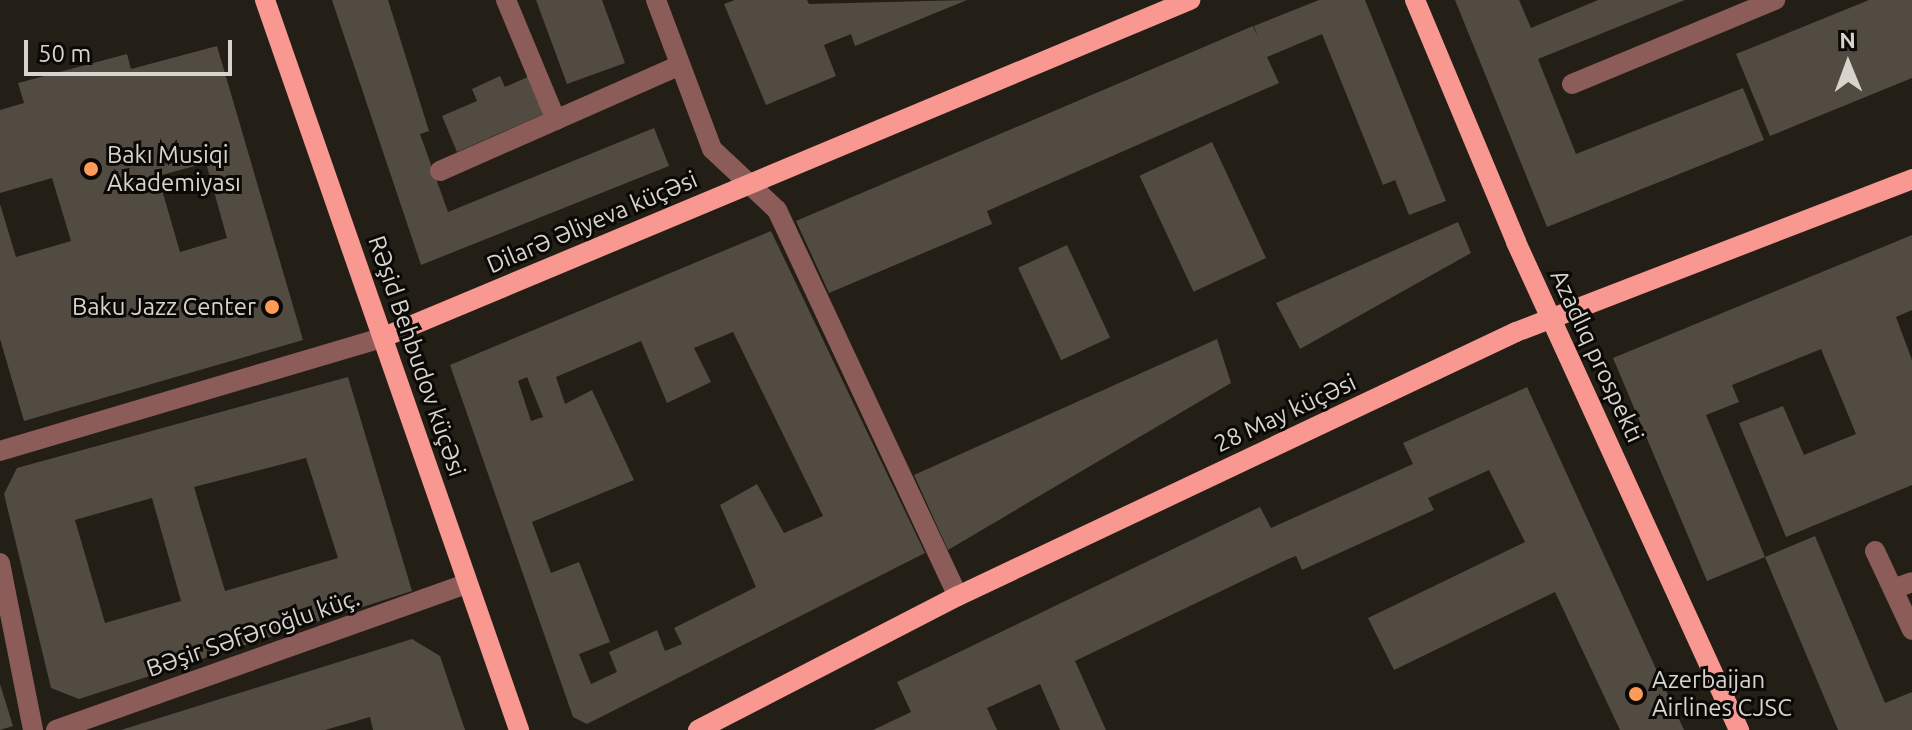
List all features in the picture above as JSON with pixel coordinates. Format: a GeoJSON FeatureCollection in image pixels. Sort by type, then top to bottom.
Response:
{"type":"FeatureCollection","features":[{"type":"Feature","properties":{"kind":"main road","name":"Rəşid Behbudov küçəsi"},"geometry":{"type":"LineString","coordinates":[[265,0],[519,730]]}},
{"type":"Feature","properties":{"kind":"main road","name":"Dilarə Əliyeva küçəsi"},"geometry":{"type":"LineString","coordinates":[[384,337],[1190,0]]}},
{"type":"Feature","properties":{"kind":"main road","name":"Azadlıq prospekti"},"geometry":{"type":"LineString","coordinates":[[1415,0],[1553,318],[1739,730]]}},
{"type":"Feature","properties":{"kind":"main road","name":"28 May küçəsi"},"geometry":{"type":"LineString","coordinates":[[698,730],[958,596],[1553,318],[1912,179]]}},
{"type":"Feature","properties":{"kind":"street"},"geometry":{"type":"LineString","coordinates":[[506,0],[556,120]]}},
{"type":"Feature","properties":{"kind":"street"},"geometry":{"type":"LineString","coordinates":[[656,0],[712,149],[720,162],[750,183],[777,210],[958,596]]}},
{"type":"Feature","properties":{"kind":"street"},"geometry":{"type":"LineString","coordinates":[[1572,84],[1775,0]]}},
{"type":"Feature","properties":{"kind":"street"},"geometry":{"type":"LineString","coordinates":[[440,171],[680,65]]}},
{"type":"Feature","properties":{"kind":"street","name":"Dilarə Əliyeva küçəsi"},"geometry":{"type":"LineString","coordinates":[[0,451],[384,337]]}},
{"type":"Feature","properties":{"kind":"street"},"geometry":{"type":"LineString","coordinates":[[1875,551],[1902,586],[1912,630]]}},
{"type":"Feature","properties":{"kind":"street"},"geometry":{"type":"LineString","coordinates":[[0,563],[33,730]]}},
{"type":"Feature","properties":{"kind":"street","name":"Bəşir Səfəroğlu küç."},"geometry":{"type":"LineString","coordinates":[[56,730],[467,584]]}},
{"type":"Feature","properties":{"kind":"building"},"geometry":{"type":"Polygon","coordinates":[[[332,0],[388,0],[429,131],[420,134],[448,212],[654,128],[669,166],[421,265],[332,0]]]}},
{"type":"Feature","properties":{"kind":"building"},"geometry":{"type":"Polygon","coordinates":[[[536,0],[602,0],[625,63],[567,84],[536,0]]]}},
{"type":"Feature","properties":{"kind":"building"},"geometry":{"type":"Polygon","coordinates":[[[735,0],[807,0],[809,4],[967,0],[855,46],[851,34],[824,45],[836,76],[766,105],[724,4],[735,0]]]}},
{"type":"Feature","properties":{"kind":"building"},"geometry":{"type":"Polygon","coordinates":[[[1319,0],[1365,0],[1446,201],[1409,215],[1395,180],[1383,185],[1322,34],[1267,57],[1279,83],[987,211],[992,224],[829,293],[796,221],[1253,26],[1258,37],[1254,26],[1319,0]]]}},
{"type":"Feature","properties":{"kind":"building"},"geometry":{"type":"Polygon","coordinates":[[[1455,0],[1519,0],[1531,28],[1598,0],[1685,0],[1538,59],[1576,154],[1743,88],[1764,140],[1547,227],[1455,0]]]}},
{"type":"Feature","properties":{"kind":"building"},"geometry":{"type":"Polygon","coordinates":[[[1869,0],[1912,0],[1912,78],[1770,136],[1736,54],[1869,0]]]}},
{"type":"Feature","properties":{"kind":"building"},"geometry":{"type":"Polygon","coordinates":[[[217,46],[303,340],[24,421],[0,339],[0,204],[16,257],[71,241],[52,178],[0,193],[0,110],[24,103],[18,83],[127,54],[131,69],[217,46]],[[206,163],[158,176],[180,252],[227,238],[206,163]]]}},
{"type":"Feature","properties":{"kind":"building"},"geometry":{"type":"Polygon","coordinates":[[[500,76],[505,87],[530,76],[546,113],[457,152],[442,116],[477,101],[472,89],[500,76]]]}},
{"type":"Feature","properties":{"kind":"building"},"geometry":{"type":"Polygon","coordinates":[[[1212,142],[1266,258],[1194,292],[1139,176],[1212,142]]]}},
{"type":"Feature","properties":{"kind":"building"},"geometry":{"type":"Polygon","coordinates":[[[1458,222],[1471,253],[1300,349],[1276,303],[1458,222]]]}},
{"type":"Feature","properties":{"kind":"building"},"geometry":{"type":"Polygon","coordinates":[[[771,231],[925,553],[587,724],[573,717],[450,365],[771,231]],[[733,332],[694,348],[711,382],[667,403],[641,341],[556,377],[565,404],[592,390],[634,480],[532,522],[551,573],[579,562],[610,642],[579,654],[591,684],[617,672],[609,652],[657,630],[665,651],[682,644],[674,628],[756,587],[720,505],[757,484],[784,533],[823,516],[733,332]],[[527,377],[518,381],[531,421],[543,417],[527,377]]]}},
{"type":"Feature","properties":{"kind":"building"},"geometry":{"type":"Polygon","coordinates":[[[1912,235],[1912,310],[1896,317],[1912,360],[1912,485],[1786,537],[1739,423],[1783,406],[1804,455],[1856,434],[1821,349],[1732,385],[1739,402],[1706,415],[1765,557],[1707,581],[1613,358],[1912,235]]]}},
{"type":"Feature","properties":{"kind":"building"},"geometry":{"type":"Polygon","coordinates":[[[1067,245],[1110,337],[1061,360],[1018,268],[1067,245]]]}},
{"type":"Feature","properties":{"kind":"building"},"geometry":{"type":"Polygon","coordinates":[[[1217,339],[1231,383],[948,550],[914,475],[1217,339]]]}},
{"type":"Feature","properties":{"kind":"building"},"geometry":{"type":"Polygon","coordinates":[[[348,377],[412,591],[79,699],[51,688],[4,494],[17,468],[348,377]],[[306,458],[194,487],[225,591],[338,558],[306,458]],[[152,498],[75,520],[105,623],[181,601],[152,498]]]}},
{"type":"Feature","properties":{"kind":"building"},"geometry":{"type":"Polygon","coordinates":[[[1527,387],[1684,730],[1620,730],[1555,592],[1394,670],[1368,618],[1525,542],[1489,470],[1428,498],[1434,510],[1302,570],[1296,556],[1286,560],[1075,661],[1106,730],[1060,730],[1040,684],[987,708],[997,730],[873,730],[911,712],[897,682],[1260,507],[1271,528],[1413,464],[1403,443],[1527,387]]]}},
{"type":"Feature","properties":{"kind":"building"},"geometry":{"type":"Polygon","coordinates":[[[1815,536],[1885,703],[1912,692],[1912,730],[1838,730],[1765,557],[1815,536]]]}},
{"type":"Feature","properties":{"kind":"building"},"geometry":{"type":"Polygon","coordinates":[[[412,639],[440,656],[465,730],[373,730],[370,717],[325,730],[121,730],[412,639]]]}},
{"type":"Feature","properties":{"kind":"building"},"geometry":{"type":"Polygon","coordinates":[[[0,684],[13,726],[0,730],[0,684]]]}},
{"type":"Feature","properties":{"kind":"place","name":"Bakı Musiqi Akademiyası"},"geometry":{"type":"Point","coordinates":[91,169]}},
{"type":"Feature","properties":{"kind":"place","name":"Baku Jazz Center"},"geometry":{"type":"Point","coordinates":[272,307]}},
{"type":"Feature","properties":{"kind":"place","name":"Azerbaijan Airlines CJSC"},"geometry":{"type":"Point","coordinates":[1636,694]}}]}
